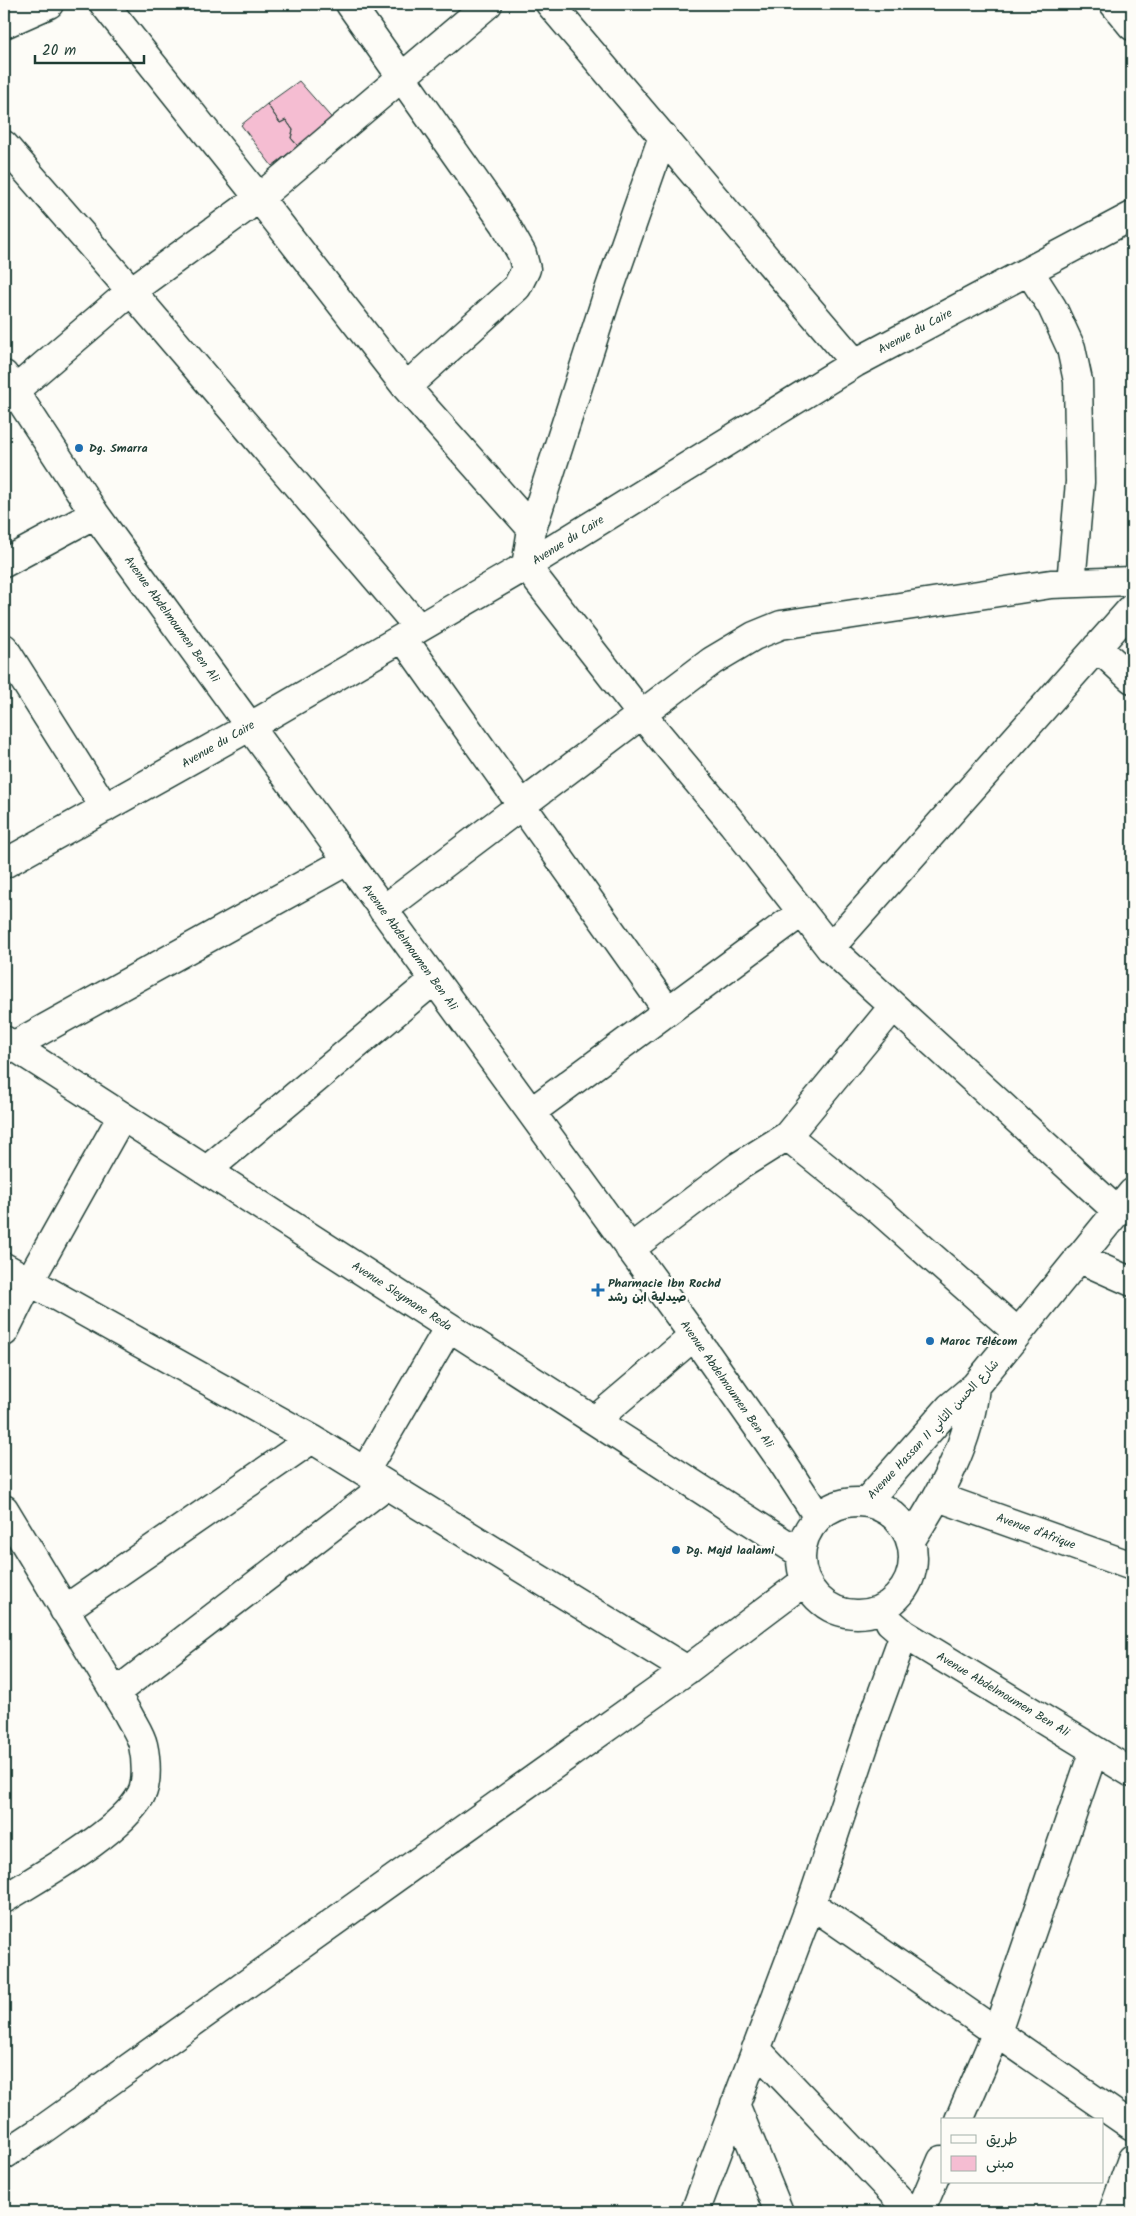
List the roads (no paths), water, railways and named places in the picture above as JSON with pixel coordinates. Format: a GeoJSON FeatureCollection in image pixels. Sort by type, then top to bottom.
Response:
{"type":"FeatureCollection","features":[{"type":"Feature","properties":{"kind":"street"},"geometry":{"type":"LineString","coordinates":[[4,24],[48,4]]}},
{"type":"Feature","properties":{"kind":"street"},"geometry":{"type":"LineString","coordinates":[[104,4],[259,198],[406,387],[532,529]]}},
{"type":"Feature","properties":{"kind":"street"},"geometry":{"type":"LineString","coordinates":[[350,4],[505,224],[522,254],[526,269],[517,287],[406,387]]}},
{"type":"Feature","properties":{"kind":"street"},"geometry":{"type":"LineString","coordinates":[[9,383],[259,198],[488,4]]}},
{"type":"Feature","properties":{"kind":"street"},"geometry":{"type":"LineString","coordinates":[[550,4],[855,364]]}},
{"type":"Feature","properties":{"kind":"street"},"geometry":{"type":"LineString","coordinates":[[1114,4],[1132,26]]}},
{"type":"Feature","properties":{"kind":"street"},"geometry":{"type":"LineString","coordinates":[[663,136],[607,296],[532,529],[526,566],[642,715],[733,824],[830,948],[893,1007],[1124,1202]]}},
{"type":"Feature","properties":{"kind":"street"},"geometry":{"type":"LineString","coordinates":[[4,146],[131,291],[411,633],[522,806],[668,1011]]}},
{"type":"Feature","properties":{"kind":"street","name":"Avenue du Caire"},"geometry":{"type":"LineString","coordinates":[[4,864],[249,727],[526,566],[855,364],[1132,216]]}},
{"type":"Feature","properties":{"kind":"street"},"geometry":{"type":"LineString","coordinates":[[1028,271],[1052,307],[1067,340],[1078,381],[1080,482],[1071,583]]}},
{"type":"Feature","properties":{"kind":"street","name":"Avenue Abdelmoumen Ben Ali"},"geometry":{"type":"LineString","coordinates":[[9,383],[95,514],[694,1336],[781,1460],[818,1517]]}},
{"type":"Feature","properties":{"kind":"street"},"geometry":{"type":"LineString","coordinates":[[4,563],[95,514]]}},
{"type":"Feature","properties":{"kind":"street"},"geometry":{"type":"LineString","coordinates":[[383,910],[718,656],[754,636],[781,624],[1051,584],[1132,581]]}},
{"type":"Feature","properties":{"kind":"street"},"geometry":{"type":"LineString","coordinates":[[830,948],[1132,608]]}},
{"type":"Feature","properties":{"kind":"street"},"geometry":{"type":"LineString","coordinates":[[1097,646],[1132,679]]}},
{"type":"Feature","properties":{"kind":"street"},"geometry":{"type":"LineString","coordinates":[[4,648],[105,808]]}},
{"type":"Feature","properties":{"kind":"street"},"geometry":{"type":"LineString","coordinates":[[8,1043],[348,861]]}},
{"type":"Feature","properties":{"kind":"street"},"geometry":{"type":"LineString","coordinates":[[531,1112],[802,912]]}},
{"type":"Feature","properties":{"kind":"street"},"geometry":{"type":"LineString","coordinates":[[206,1170],[434,980]]}},
{"type":"Feature","properties":{"kind":"street"},"geometry":{"type":"LineString","coordinates":[[630,1249],[739,1166],[787,1136],[893,1007]]}},
{"type":"Feature","properties":{"kind":"street","name":"Avenue Sleymane Reda"},"geometry":{"type":"LineString","coordinates":[[8,1043],[800,1553]]}},
{"type":"Feature","properties":{"kind":"street"},"geometry":{"type":"LineString","coordinates":[[4,1332],[29,1282],[122,1116]]}},
{"type":"Feature","properties":{"kind":"street"},"geometry":{"type":"LineString","coordinates":[[787,1136],[880,1211],[1018,1333]]}},
{"type":"Feature","properties":{"kind":"street","name":"Avenue Hassan II شارع الحسن الثاني"},"geometry":{"type":"LineString","coordinates":[[866,1502],[950,1408],[975,1386],[1124,1202]]}},
{"type":"Feature","properties":{"kind":"street"},"geometry":{"type":"LineString","coordinates":[[1078,1258],[1132,1282]]}},
{"type":"Feature","properties":{"kind":"street"},"geometry":{"type":"LineString","coordinates":[[4,1267],[312,1439],[687,1670]]}},
{"type":"Feature","properties":{"kind":"street"},"geometry":{"type":"LineString","coordinates":[[115,1693],[376,1478],[449,1327]]}},
{"type":"Feature","properties":{"kind":"street"},"geometry":{"type":"LineString","coordinates":[[595,1420],[694,1336]]}},
{"type":"Feature","properties":{"kind":"street"},"geometry":{"type":"LineString","coordinates":[[911,1540],[938,1497],[968,1425],[973,1410],[975,1386]]}},
{"type":"Feature","properties":{"kind":"street"},"geometry":{"type":"LineString","coordinates":[[64,1610],[312,1439]]}},
{"type":"Feature","properties":{"kind":"street","name":"Avenue d'Afrique"},"geometry":{"type":"LineString","coordinates":[[938,1497],[1032,1528],[1132,1566]]}},
{"type":"Feature","properties":{"kind":"street"},"geometry":{"type":"LineString","coordinates":[[848,1502],[866,1502],[880,1506],[894,1515],[904,1526],[911,1540],[914,1554],[913,1569],[901,1595],[890,1605],[863,1615],[835,1611],[812,1593],[805,1581],[800,1553],[803,1540],[818,1517],[832,1507],[848,1502]]}},
{"type":"Feature","properties":{"kind":"street"},"geometry":{"type":"LineString","coordinates":[[4,1509],[115,1693],[143,1744],[146,1771],[142,1794],[127,1812],[103,1834],[73,1856],[4,1899]]}},
{"type":"Feature","properties":{"kind":"street"},"geometry":{"type":"LineString","coordinates":[[4,2155],[47,2127],[687,1670],[805,1581]]}},
{"type":"Feature","properties":{"kind":"street","name":"Avenue Abdelmoumen Ben Ali"},"geometry":{"type":"LineString","coordinates":[[877,1611],[904,1634],[1132,1773]]}},
{"type":"Feature","properties":{"kind":"street"},"geometry":{"type":"LineString","coordinates":[[695,2212],[811,1904],[873,1719],[904,1634]]}},
{"type":"Feature","properties":{"kind":"street"},"geometry":{"type":"LineString","coordinates":[[960,2118],[997,2032],[1094,1750]]}},
{"type":"Feature","properties":{"kind":"street"},"geometry":{"type":"LineString","coordinates":[[811,1904],[1132,2126]]}},
{"type":"Feature","properties":{"kind":"street"},"geometry":{"type":"LineString","coordinates":[[756,2049],[911,2212]]}},
{"type":"Feature","properties":{"kind":"street"},"geometry":{"type":"LineString","coordinates":[[735,2104],[779,2212]]}},
{"type":"Feature","properties":{"kind":"street"},"geometry":{"type":"LineString","coordinates":[[1113,2212],[1132,2159]]}},
{"type":"Feature","properties":{"kind":"street"},"geometry":{"type":"LineString","coordinates":[[920,2212],[941,2162]]}},
{"type":"Feature","properties":{"kind":"place","name":"Dg. Smarra"},"geometry":{"type":"Point","coordinates":[79,448]}},
{"type":"Feature","properties":{"kind":"place","name":"Pharmacie Ibn Rochd صيدلية ابن رشد"},"geometry":{"type":"Point","coordinates":[598,1290]}},
{"type":"Feature","properties":{"kind":"place","name":"Maroc Télécom"},"geometry":{"type":"Point","coordinates":[930,1341]}},
{"type":"Feature","properties":{"kind":"place","name":"Dg. Majd laalami"},"geometry":{"type":"Point","coordinates":[676,1550]}}]}
